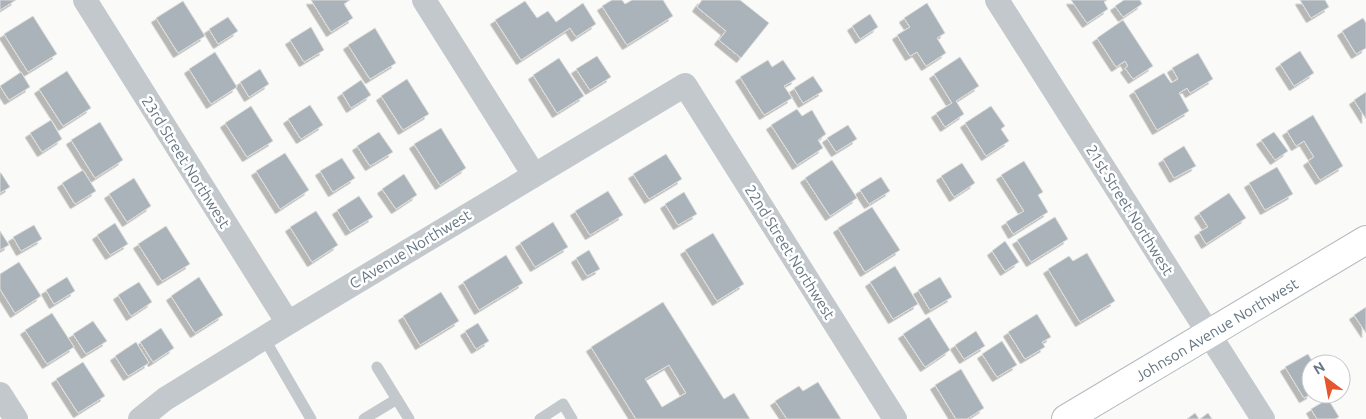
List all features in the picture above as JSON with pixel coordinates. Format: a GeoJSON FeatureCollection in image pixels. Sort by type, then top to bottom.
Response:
{"type":"FeatureCollection","features":[{"type":"Feature","properties":{"kind":"street","name":"23rd Street Northwest"},"geometry":{"type":"LineString","coordinates":[[85,0],[288,324]]}},
{"type":"Feature","properties":{"kind":"street"},"geometry":{"type":"LineString","coordinates":[[424,0],[534,175]]}},
{"type":"Feature","properties":{"kind":"street","name":"21st Street Northwest"},"geometry":{"type":"LineString","coordinates":[[997,0],[1263,419]]}},
{"type":"Feature","properties":{"kind":"street","name":"C Avenue Northwest"},"geometry":{"type":"LineString","coordinates":[[140,419],[165,399],[264,338],[685,85]]}},
{"type":"Feature","properties":{"kind":"street","name":"22nd Street Northwest"},"geometry":{"type":"LineString","coordinates":[[685,85],[895,419]]}},
{"type":"Feature","properties":{"kind":"street","name":"Johnson Avenue Northwest"},"geometry":{"type":"LineString","coordinates":[[1066,419],[1366,240]]}},
{"type":"Feature","properties":{"kind":"street"},"geometry":{"type":"LineString","coordinates":[[0,394],[16,419]]}},
{"type":"Feature","properties":{"kind":"lane"},"geometry":{"type":"LineString","coordinates":[[264,338],[311,419]]}},
{"type":"Feature","properties":{"kind":"lane"},"geometry":{"type":"LineString","coordinates":[[377,367],[409,419]]}},
{"type":"Feature","properties":{"kind":"lane"},"geometry":{"type":"LineString","coordinates":[[364,419],[397,399]]}},
{"type":"Feature","properties":{"kind":"lane"},"geometry":{"type":"LineString","coordinates":[[540,419],[563,404],[572,419]]}},
{"type":"Feature","properties":{"kind":"building"},"geometry":{"type":"Polygon","coordinates":[[[0,0],[16,0],[0,10],[0,0]]]}},
{"type":"Feature","properties":{"kind":"building"},"geometry":{"type":"Polygon","coordinates":[[[311,0],[350,0],[344,4],[353,18],[331,32],[311,0]]]}},
{"type":"Feature","properties":{"kind":"building"},"geometry":{"type":"Polygon","coordinates":[[[612,0],[622,0],[625,4],[632,0],[663,0],[673,16],[627,45],[602,6],[612,0]]]}},
{"type":"Feature","properties":{"kind":"building"},"geometry":{"type":"Polygon","coordinates":[[[702,0],[740,0],[769,23],[741,58],[719,40],[726,31],[697,7],[702,0]]]}},
{"type":"Feature","properties":{"kind":"building"},"geometry":{"type":"Polygon","coordinates":[[[1071,0],[1107,0],[1104,2],[1108,9],[1087,23],[1071,0]]]}},
{"type":"Feature","properties":{"kind":"building"},"geometry":{"type":"Polygon","coordinates":[[[1124,0],[1140,0],[1142,4],[1123,17],[1115,6],[1124,0]]]}},
{"type":"Feature","properties":{"kind":"building"},"geometry":{"type":"Polygon","coordinates":[[[1300,0],[1325,0],[1329,7],[1311,18],[1300,0]]]}},
{"type":"Feature","properties":{"kind":"building"},"geometry":{"type":"Polygon","coordinates":[[[183,1],[205,36],[178,53],[156,18],[183,1]]]}},
{"type":"Feature","properties":{"kind":"building"},"geometry":{"type":"Polygon","coordinates":[[[525,1],[537,18],[548,11],[556,22],[583,3],[596,24],[576,37],[570,28],[521,60],[495,20],[525,1]]]}},
{"type":"Feature","properties":{"kind":"building"},"geometry":{"type":"Polygon","coordinates":[[[927,3],[945,33],[937,38],[946,53],[926,66],[917,52],[910,56],[897,35],[910,27],[904,18],[927,3]]]}},
{"type":"Feature","properties":{"kind":"building"},"geometry":{"type":"Polygon","coordinates":[[[870,14],[878,27],[860,39],[852,26],[870,14]]]}},
{"type":"Feature","properties":{"kind":"building"},"geometry":{"type":"Polygon","coordinates":[[[33,16],[57,54],[28,72],[4,34],[33,16]]]}},
{"type":"Feature","properties":{"kind":"building"},"geometry":{"type":"Polygon","coordinates":[[[228,17],[238,31],[218,44],[209,29],[228,17]]]}},
{"type":"Feature","properties":{"kind":"building"},"geometry":{"type":"Polygon","coordinates":[[[1363,18],[1366,23],[1366,48],[1356,54],[1342,31],[1363,18]]]}},
{"type":"Feature","properties":{"kind":"building"},"geometry":{"type":"Polygon","coordinates":[[[1123,20],[1153,66],[1133,79],[1125,68],[1128,66],[1125,61],[1116,67],[1097,38],[1123,20]]]}},
{"type":"Feature","properties":{"kind":"building"},"geometry":{"type":"Polygon","coordinates":[[[311,27],[324,50],[304,62],[290,40],[311,27]]]}},
{"type":"Feature","properties":{"kind":"building"},"geometry":{"type":"Polygon","coordinates":[[[375,28],[396,63],[370,79],[348,45],[375,28]]]}},
{"type":"Feature","properties":{"kind":"building"},"geometry":{"type":"Polygon","coordinates":[[[1300,51],[1314,73],[1294,86],[1280,64],[1300,51]]]}},
{"type":"Feature","properties":{"kind":"building"},"geometry":{"type":"Polygon","coordinates":[[[215,52],[237,87],[211,104],[189,69],[215,52]]]}},
{"type":"Feature","properties":{"kind":"building"},"geometry":{"type":"Polygon","coordinates":[[[1198,53],[1213,79],[1190,93],[1187,88],[1179,93],[1189,111],[1157,130],[1134,91],[1164,73],[1171,83],[1178,79],[1172,68],[1198,53]]]}},
{"type":"Feature","properties":{"kind":"building"},"geometry":{"type":"Polygon","coordinates":[[[597,56],[611,77],[590,90],[576,69],[597,56]]]}},
{"type":"Feature","properties":{"kind":"building"},"geometry":{"type":"Polygon","coordinates":[[[960,57],[979,86],[956,101],[964,114],[945,127],[936,113],[952,103],[934,74],[960,57]]]}},
{"type":"Feature","properties":{"kind":"building"},"geometry":{"type":"Polygon","coordinates":[[[559,58],[584,96],[557,113],[533,75],[559,58]]]}},
{"type":"Feature","properties":{"kind":"building"},"geometry":{"type":"Polygon","coordinates":[[[768,60],[772,67],[783,60],[796,79],[784,86],[792,98],[764,115],[740,77],[768,60]]]}},
{"type":"Feature","properties":{"kind":"building"},"geometry":{"type":"Polygon","coordinates":[[[260,69],[269,84],[249,97],[240,82],[260,69]]]}},
{"type":"Feature","properties":{"kind":"building"},"geometry":{"type":"Polygon","coordinates":[[[67,71],[91,108],[63,126],[39,89],[67,71]]]}},
{"type":"Feature","properties":{"kind":"building"},"geometry":{"type":"Polygon","coordinates":[[[21,72],[30,87],[9,100],[0,86],[21,72]]]}},
{"type":"Feature","properties":{"kind":"building"},"geometry":{"type":"Polygon","coordinates":[[[813,76],[823,91],[803,103],[794,88],[813,76]]]}},
{"type":"Feature","properties":{"kind":"building"},"geometry":{"type":"Polygon","coordinates":[[[407,79],[429,114],[403,130],[381,96],[407,79]]]}},
{"type":"Feature","properties":{"kind":"building"},"geometry":{"type":"Polygon","coordinates":[[[361,80],[371,95],[351,108],[342,93],[361,80]]]}},
{"type":"Feature","properties":{"kind":"building"},"geometry":{"type":"Polygon","coordinates":[[[1366,92],[1366,119],[1354,100],[1366,92]]]}},
{"type":"Feature","properties":{"kind":"building"},"geometry":{"type":"Polygon","coordinates":[[[310,105],[323,125],[301,139],[288,119],[310,105]]]}},
{"type":"Feature","properties":{"kind":"building"},"geometry":{"type":"Polygon","coordinates":[[[251,106],[273,141],[247,157],[225,123],[251,106]]]}},
{"type":"Feature","properties":{"kind":"building"},"geometry":{"type":"Polygon","coordinates":[[[991,106],[1005,126],[1001,129],[1009,141],[986,156],[965,123],[991,106]]]}},
{"type":"Feature","properties":{"kind":"building"},"geometry":{"type":"Polygon","coordinates":[[[797,109],[802,116],[812,110],[826,134],[818,140],[823,148],[797,165],[771,125],[797,109]]]}},
{"type":"Feature","properties":{"kind":"building"},"geometry":{"type":"Polygon","coordinates":[[[1313,115],[1343,166],[1320,180],[1308,161],[1314,157],[1304,141],[1296,146],[1287,131],[1313,115]]]}},
{"type":"Feature","properties":{"kind":"building"},"geometry":{"type":"Polygon","coordinates":[[[51,120],[62,139],[42,152],[30,133],[51,120]]]}},
{"type":"Feature","properties":{"kind":"building"},"geometry":{"type":"Polygon","coordinates":[[[100,122],[123,160],[95,178],[71,140],[100,122]]]}},
{"type":"Feature","properties":{"kind":"building"},"geometry":{"type":"Polygon","coordinates":[[[848,125],[857,139],[836,152],[827,138],[848,125]]]}},
{"type":"Feature","properties":{"kind":"building"},"geometry":{"type":"Polygon","coordinates":[[[441,128],[466,168],[440,185],[414,144],[441,128]]]}},
{"type":"Feature","properties":{"kind":"building"},"geometry":{"type":"Polygon","coordinates":[[[379,132],[393,152],[370,166],[357,146],[379,132]]]}},
{"type":"Feature","properties":{"kind":"building"},"geometry":{"type":"Polygon","coordinates":[[[1274,132],[1288,151],[1275,160],[1261,140],[1274,132]]]}},
{"type":"Feature","properties":{"kind":"building"},"geometry":{"type":"Polygon","coordinates":[[[1184,146],[1196,166],[1174,178],[1163,159],[1184,146]]]}},
{"type":"Feature","properties":{"kind":"building"},"geometry":{"type":"Polygon","coordinates":[[[285,153],[309,190],[280,209],[256,171],[285,153]]]}},
{"type":"Feature","properties":{"kind":"building"},"geometry":{"type":"Polygon","coordinates":[[[666,154],[682,179],[649,199],[633,174],[666,154]]]}},
{"type":"Feature","properties":{"kind":"building"},"geometry":{"type":"Polygon","coordinates":[[[342,158],[355,178],[333,192],[320,171],[342,158]]]}},
{"type":"Feature","properties":{"kind":"building"},"geometry":{"type":"Polygon","coordinates":[[[832,160],[857,198],[830,216],[805,178],[832,160]]]}},
{"type":"Feature","properties":{"kind":"building"},"geometry":{"type":"Polygon","coordinates":[[[1024,161],[1043,192],[1038,195],[1048,212],[1013,234],[1006,222],[1024,211],[1001,175],[1024,161]]]}},
{"type":"Feature","properties":{"kind":"building"},"geometry":{"type":"Polygon","coordinates":[[[962,163],[975,183],[954,197],[941,176],[962,163]]]}},
{"type":"Feature","properties":{"kind":"building"},"geometry":{"type":"Polygon","coordinates":[[[1277,167],[1293,194],[1265,210],[1249,183],[1277,167]]]}},
{"type":"Feature","properties":{"kind":"building"},"geometry":{"type":"Polygon","coordinates":[[[83,170],[96,191],[75,204],[62,183],[83,170]]]}},
{"type":"Feature","properties":{"kind":"building"},"geometry":{"type":"Polygon","coordinates":[[[0,173],[10,187],[0,193],[0,173]]]}},
{"type":"Feature","properties":{"kind":"building"},"geometry":{"type":"Polygon","coordinates":[[[404,174],[417,195],[396,209],[382,189],[404,174]]]}},
{"type":"Feature","properties":{"kind":"building"},"geometry":{"type":"Polygon","coordinates":[[[881,177],[890,191],[869,204],[860,190],[881,177]]]}},
{"type":"Feature","properties":{"kind":"building"},"geometry":{"type":"Polygon","coordinates":[[[134,178],[151,206],[127,222],[109,194],[134,178]]]}},
{"type":"Feature","properties":{"kind":"building"},"geometry":{"type":"Polygon","coordinates":[[[608,191],[623,215],[590,235],[575,211],[608,191]]]}},
{"type":"Feature","properties":{"kind":"building"},"geometry":{"type":"Polygon","coordinates":[[[684,192],[697,214],[678,225],[665,204],[684,192]]]}},
{"type":"Feature","properties":{"kind":"building"},"geometry":{"type":"Polygon","coordinates":[[[1229,193],[1246,218],[1206,244],[1199,232],[1208,227],[1199,213],[1229,193]]]}},
{"type":"Feature","properties":{"kind":"building"},"geometry":{"type":"Polygon","coordinates":[[[359,196],[373,217],[350,231],[337,210],[359,196]]]}},
{"type":"Feature","properties":{"kind":"building"},"geometry":{"type":"Polygon","coordinates":[[[872,207],[900,250],[865,272],[838,228],[872,207]]]}},
{"type":"Feature","properties":{"kind":"building"},"geometry":{"type":"Polygon","coordinates":[[[316,211],[338,245],[312,262],[290,227],[316,211]]]}},
{"type":"Feature","properties":{"kind":"building"},"geometry":{"type":"Polygon","coordinates":[[[1055,217],[1068,239],[1031,262],[1017,240],[1055,217]]]}},
{"type":"Feature","properties":{"kind":"building"},"geometry":{"type":"Polygon","coordinates":[[[553,222],[568,247],[535,267],[520,243],[553,222]]]}},
{"type":"Feature","properties":{"kind":"building"},"geometry":{"type":"Polygon","coordinates":[[[115,223],[128,244],[110,255],[97,235],[115,223]]]}},
{"type":"Feature","properties":{"kind":"building"},"geometry":{"type":"Polygon","coordinates":[[[34,225],[42,239],[21,251],[13,237],[34,225]]]}},
{"type":"Feature","properties":{"kind":"building"},"geometry":{"type":"Polygon","coordinates":[[[166,226],[190,264],[162,281],[138,244],[166,226]]]}},
{"type":"Feature","properties":{"kind":"building"},"geometry":{"type":"Polygon","coordinates":[[[0,231],[9,245],[0,250],[0,231]]]}},
{"type":"Feature","properties":{"kind":"building"},"geometry":{"type":"Polygon","coordinates":[[[713,233],[744,284],[717,301],[685,250],[713,233]]]}},
{"type":"Feature","properties":{"kind":"building"},"geometry":{"type":"Polygon","coordinates":[[[1005,241],[1019,262],[1005,271],[992,251],[1005,241]]]}},
{"type":"Feature","properties":{"kind":"building"},"geometry":{"type":"Polygon","coordinates":[[[589,250],[600,269],[587,276],[576,258],[589,250]]]}},
{"type":"Feature","properties":{"kind":"building"},"geometry":{"type":"Polygon","coordinates":[[[1087,253],[1115,301],[1080,322],[1048,269],[1069,256],[1073,261],[1087,253]]]}},
{"type":"Feature","properties":{"kind":"building"},"geometry":{"type":"Polygon","coordinates":[[[506,255],[523,283],[479,310],[463,282],[506,255]]]}},
{"type":"Feature","properties":{"kind":"building"},"geometry":{"type":"Polygon","coordinates":[[[19,262],[41,296],[15,313],[0,289],[0,274],[19,262]]]}},
{"type":"Feature","properties":{"kind":"building"},"geometry":{"type":"Polygon","coordinates":[[[895,266],[918,304],[893,319],[870,282],[895,266]]]}},
{"type":"Feature","properties":{"kind":"building"},"geometry":{"type":"Polygon","coordinates":[[[67,277],[75,291],[54,304],[46,290],[67,277]]]}},
{"type":"Feature","properties":{"kind":"building"},"geometry":{"type":"Polygon","coordinates":[[[199,277],[223,315],[195,333],[171,296],[199,277]]]}},
{"type":"Feature","properties":{"kind":"building"},"geometry":{"type":"Polygon","coordinates":[[[940,277],[952,297],[930,310],[918,290],[940,277]]]}},
{"type":"Feature","properties":{"kind":"building"},"geometry":{"type":"Polygon","coordinates":[[[139,282],[152,302],[131,316],[118,295],[139,282]]]}},
{"type":"Feature","properties":{"kind":"building"},"geometry":{"type":"Polygon","coordinates":[[[441,292],[459,321],[420,345],[403,316],[441,292]]]}},
{"type":"Feature","properties":{"kind":"building"},"geometry":{"type":"Polygon","coordinates":[[[663,302],[724,399],[734,393],[750,419],[636,419],[591,347],[663,302]],[[669,365],[645,379],[662,407],[686,393],[669,365]]]}},
{"type":"Feature","properties":{"kind":"building"},"geometry":{"type":"Polygon","coordinates":[[[1366,307],[1366,333],[1354,315],[1366,307]]]}},
{"type":"Feature","properties":{"kind":"building"},"geometry":{"type":"Polygon","coordinates":[[[52,313],[74,347],[47,364],[25,330],[52,313]]]}},
{"type":"Feature","properties":{"kind":"building"},"geometry":{"type":"Polygon","coordinates":[[[1037,314],[1051,337],[1042,342],[1045,347],[1025,359],[1008,332],[1037,314]]]}},
{"type":"Feature","properties":{"kind":"building"},"geometry":{"type":"Polygon","coordinates":[[[929,317],[950,350],[925,367],[903,334],[929,317]]]}},
{"type":"Feature","properties":{"kind":"building"},"geometry":{"type":"Polygon","coordinates":[[[93,321],[107,341],[86,354],[73,334],[93,321]]]}},
{"type":"Feature","properties":{"kind":"building"},"geometry":{"type":"Polygon","coordinates":[[[478,323],[489,341],[476,349],[465,331],[478,323]]]}},
{"type":"Feature","properties":{"kind":"building"},"geometry":{"type":"Polygon","coordinates":[[[161,328],[174,348],[153,362],[140,342],[161,328]]]}},
{"type":"Feature","properties":{"kind":"building"},"geometry":{"type":"Polygon","coordinates":[[[976,331],[985,346],[964,359],[955,345],[976,331]]]}},
{"type":"Feature","properties":{"kind":"building"},"geometry":{"type":"Polygon","coordinates":[[[1002,341],[1017,365],[997,377],[982,354],[1002,341]]]}},
{"type":"Feature","properties":{"kind":"building"},"geometry":{"type":"Polygon","coordinates":[[[136,342],[149,363],[128,376],[115,356],[136,342]]]}},
{"type":"Feature","properties":{"kind":"building"},"geometry":{"type":"Polygon","coordinates":[[[1301,358],[1301,393],[1285,367],[1301,358]]]}},
{"type":"Feature","properties":{"kind":"building"},"geometry":{"type":"Polygon","coordinates":[[[83,362],[105,396],[78,413],[56,379],[83,362]]]}},
{"type":"Feature","properties":{"kind":"building"},"geometry":{"type":"Polygon","coordinates":[[[961,369],[984,408],[967,419],[956,419],[935,385],[961,369]]]}},
{"type":"Feature","properties":{"kind":"building"},"geometry":{"type":"Polygon","coordinates":[[[818,382],[841,419],[787,419],[775,401],[799,386],[803,391],[818,382]]]}},
{"type":"Feature","properties":{"kind":"building"},"geometry":{"type":"Polygon","coordinates":[[[1320,404],[1331,404],[1339,417],[1335,419],[1317,419],[1311,409],[1320,404]]]}},
{"type":"Feature","properties":{"kind":"building"},"geometry":{"type":"Polygon","coordinates":[[[1195,413],[1199,419],[1187,419],[1195,413]]]}},
{"type":"Feature","properties":{"kind":"building"},"geometry":{"type":"Polygon","coordinates":[[[1208,413],[1212,419],[1200,419],[1208,413]]]}}]}
